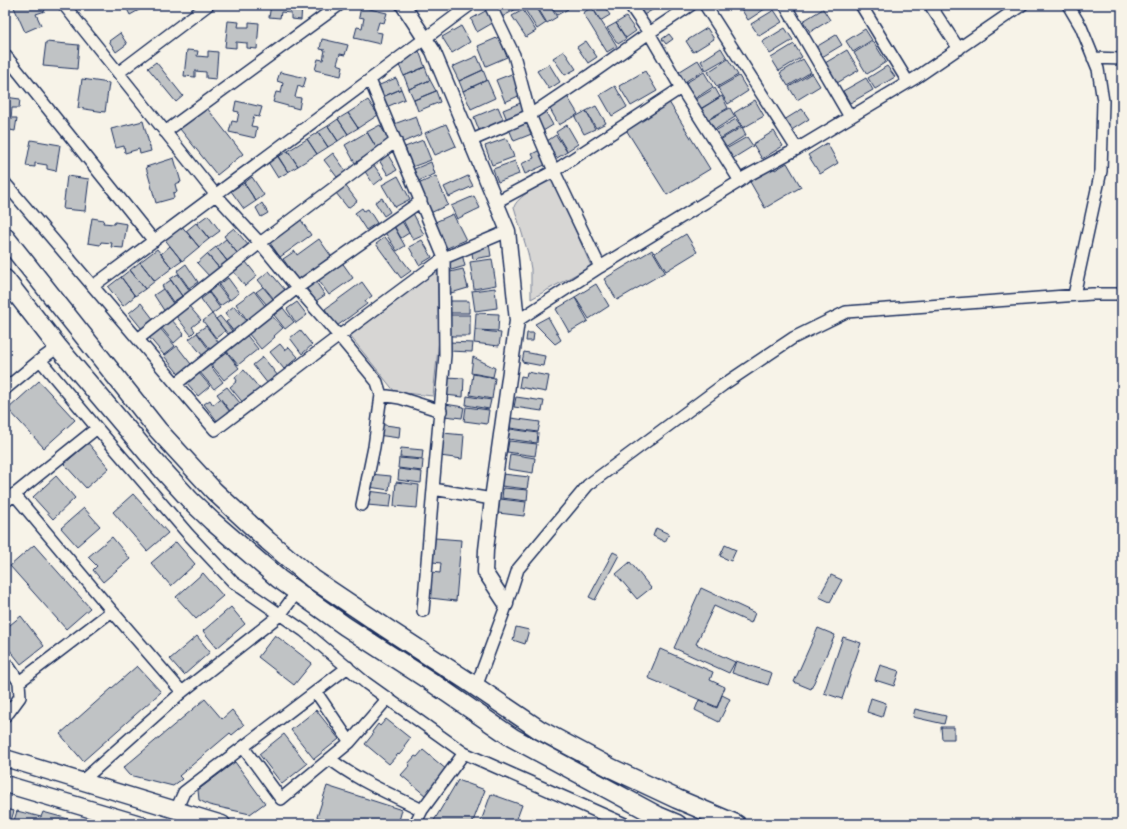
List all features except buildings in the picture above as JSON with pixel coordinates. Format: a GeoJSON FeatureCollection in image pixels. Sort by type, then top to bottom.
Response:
{"type":"FeatureCollection","features":[{"type":"Feature","properties":{"kind":"highway"},"geometry":{"type":"LineString","coordinates":[[5,237],[158,430],[214,491],[313,579],[540,730],[611,768],[677,799],[736,824]]}},
{"type":"Feature","properties":{"kind":"highway"},"geometry":{"type":"LineString","coordinates":[[5,279],[58,347],[150,456],[190,500],[279,579],[345,626],[433,683],[513,738],[658,816],[677,824]]}},
{"type":"Feature","properties":{"kind":"main road"},"geometry":{"type":"LineString","coordinates":[[5,758],[222,824]]}},
{"type":"Feature","properties":{"kind":"main road"},"geometry":{"type":"LineString","coordinates":[[6,785],[140,824]]}},
{"type":"Feature","properties":{"kind":"street"},"geometry":{"type":"LineString","coordinates":[[64,5],[216,194],[260,243],[377,382],[382,395],[374,447],[362,505]]}},
{"type":"Feature","properties":{"kind":"street"},"geometry":{"type":"LineString","coordinates":[[165,132],[339,5]]}},
{"type":"Feature","properties":{"kind":"street"},"geometry":{"type":"LineString","coordinates":[[403,5],[433,51],[508,231],[517,321],[492,499],[485,572],[506,604]]}},
{"type":"Feature","properties":{"kind":"street"},"geometry":{"type":"LineString","coordinates":[[93,286],[470,5]]}},
{"type":"Feature","properties":{"kind":"street"},"geometry":{"type":"LineString","coordinates":[[490,5],[514,55],[530,115],[554,171],[600,267]]}},
{"type":"Feature","properties":{"kind":"street"},"geometry":{"type":"LineString","coordinates":[[630,5],[740,181]]}},
{"type":"Feature","properties":{"kind":"street"},"geometry":{"type":"LineString","coordinates":[[470,141],[530,115],[691,5]]}},
{"type":"Feature","properties":{"kind":"street"},"geometry":{"type":"LineString","coordinates":[[704,5],[797,149]]}},
{"type":"Feature","properties":{"kind":"street"},"geometry":{"type":"LineString","coordinates":[[785,5],[850,117]]}},
{"type":"Feature","properties":{"kind":"street"},"geometry":{"type":"LineString","coordinates":[[861,5],[908,82]]}},
{"type":"Feature","properties":{"kind":"street"},"geometry":{"type":"LineString","coordinates":[[930,5],[959,49]]}},
{"type":"Feature","properties":{"kind":"street"},"geometry":{"type":"LineString","coordinates":[[517,321],[600,267],[746,177],[797,149],[908,82],[1022,5]]}},
{"type":"Feature","properties":{"kind":"street"},"geometry":{"type":"LineString","coordinates":[[1068,5],[1081,27],[1094,58],[1098,69],[1103,101],[1101,171],[1074,295]]}},
{"type":"Feature","properties":{"kind":"street"},"geometry":{"type":"LineString","coordinates":[[118,73],[206,6]]}},
{"type":"Feature","properties":{"kind":"street"},"geometry":{"type":"LineString","coordinates":[[5,55],[154,241]]}},
{"type":"Feature","properties":{"kind":"street"},"geometry":{"type":"LineString","coordinates":[[1094,58],[1122,59]]}},
{"type":"Feature","properties":{"kind":"street"},"geometry":{"type":"LineString","coordinates":[[370,80],[444,258],[445,355],[423,611]]}},
{"type":"Feature","properties":{"kind":"street"},"geometry":{"type":"LineString","coordinates":[[496,202],[554,171],[681,88]]}},
{"type":"Feature","properties":{"kind":"street"},"geometry":{"type":"LineString","coordinates":[[138,339],[260,243],[396,141]]}},
{"type":"Feature","properties":{"kind":"street"},"geometry":{"type":"LineString","coordinates":[[5,183],[215,430],[444,258],[508,231]]}},
{"type":"Feature","properties":{"kind":"street"},"geometry":{"type":"LineString","coordinates":[[176,384],[297,288],[421,201]]}},
{"type":"Feature","properties":{"kind":"street"},"geometry":{"type":"LineString","coordinates":[[476,687],[518,569],[588,485],[722,385],[793,338],[846,312],[1074,295],[1122,294]]}},
{"type":"Feature","properties":{"kind":"street"},"geometry":{"type":"LineString","coordinates":[[5,389],[58,347]]}},
{"type":"Feature","properties":{"kind":"street"},"geometry":{"type":"LineString","coordinates":[[40,360],[188,534],[234,582],[304,631],[366,683],[464,753],[625,824]]}},
{"type":"Feature","properties":{"kind":"street"},"geometry":{"type":"LineString","coordinates":[[382,395],[400,398],[441,411]]}},
{"type":"Feature","properties":{"kind":"street"},"geometry":{"type":"LineString","coordinates":[[5,502],[97,428]]}},
{"type":"Feature","properties":{"kind":"street"},"geometry":{"type":"LineString","coordinates":[[433,489],[492,499]]}},
{"type":"Feature","properties":{"kind":"street"},"geometry":{"type":"LineString","coordinates":[[14,494],[182,692]]}},
{"type":"Feature","properties":{"kind":"street"},"geometry":{"type":"LineString","coordinates":[[82,781],[182,692],[280,615],[297,592]]}},
{"type":"Feature","properties":{"kind":"street"},"geometry":{"type":"LineString","coordinates":[[19,682],[112,611]]}},
{"type":"Feature","properties":{"kind":"street"},"geometry":{"type":"LineString","coordinates":[[5,661],[19,682],[20,697],[5,716]]}},
{"type":"Feature","properties":{"kind":"street"},"geometry":{"type":"LineString","coordinates":[[176,810],[184,792],[348,667]]}},
{"type":"Feature","properties":{"kind":"street"},"geometry":{"type":"LineString","coordinates":[[316,692],[350,742]]}},
{"type":"Feature","properties":{"kind":"street"},"geometry":{"type":"LineString","coordinates":[[243,747],[282,799],[350,742],[388,698]]}},
{"type":"Feature","properties":{"kind":"street"},"geometry":{"type":"LineString","coordinates":[[415,824],[422,810],[464,753]]}},
{"type":"Feature","properties":{"kind":"street"},"geometry":{"type":"LineString","coordinates":[[330,759],[344,770],[365,782],[422,810]]}},
{"type":"Feature","properties":{"kind":"shaded area"},"geometry":{"type":"Polygon","coordinates":[[[549,181],[554,181],[591,266],[531,299],[531,269],[528,253],[514,207],[519,199],[524,195],[534,188],[549,181]]]}},
{"type":"Feature","properties":{"kind":"shaded area"},"geometry":{"type":"Polygon","coordinates":[[[437,270],[439,339],[433,396],[395,392],[350,336],[437,270]]]}}]}
